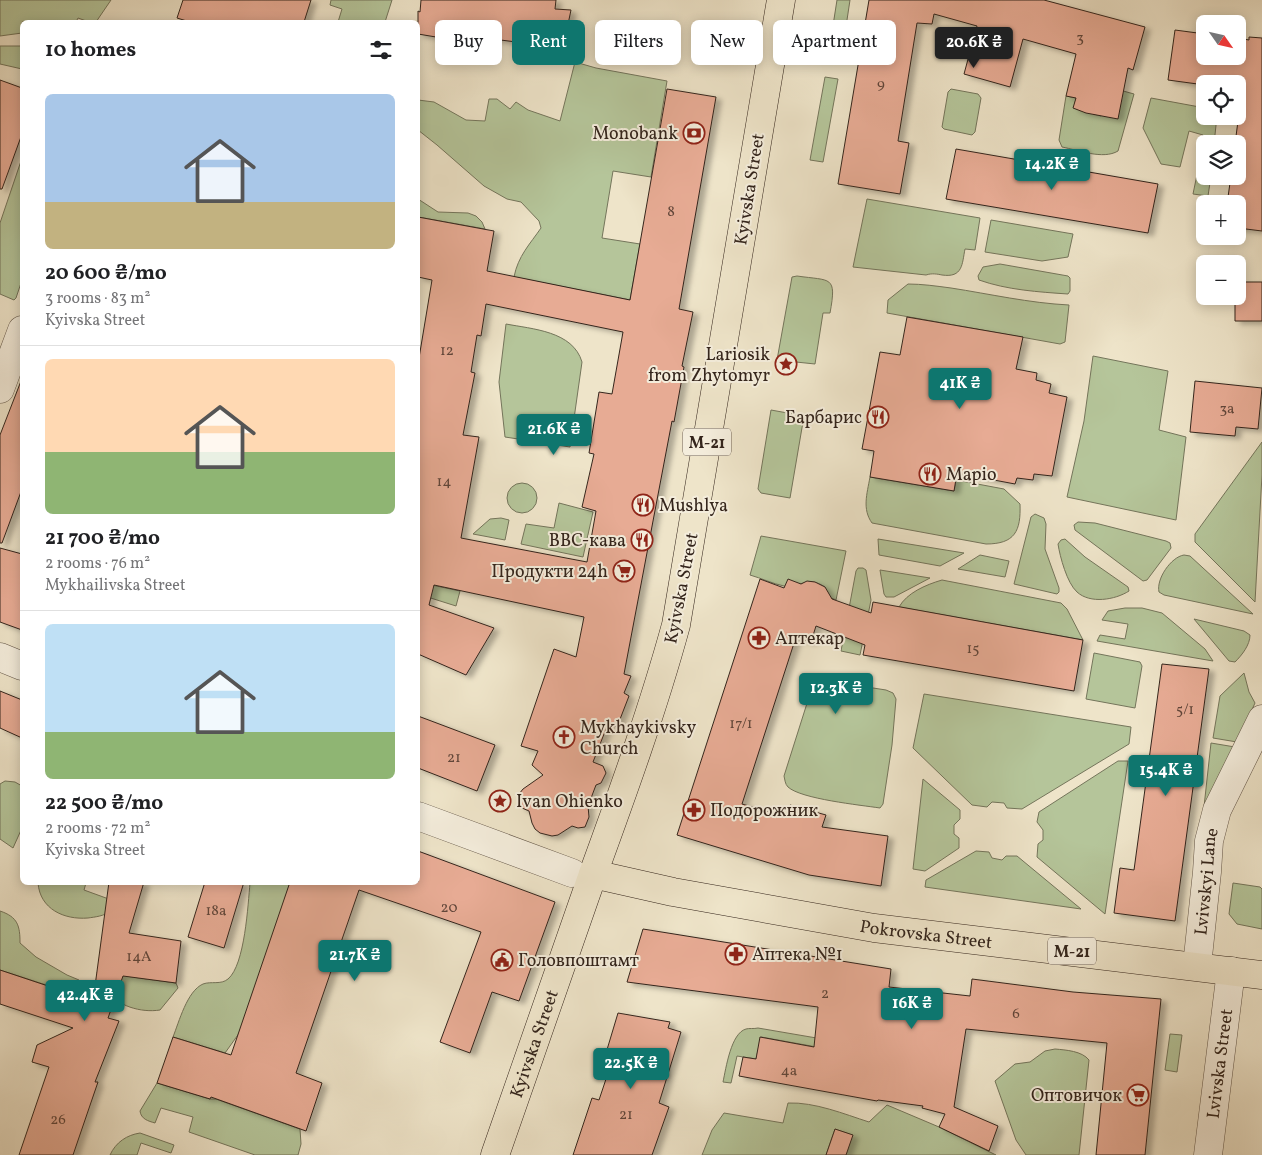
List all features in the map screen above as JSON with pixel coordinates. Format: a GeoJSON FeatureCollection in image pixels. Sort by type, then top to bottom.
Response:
{"type":"FeatureCollection","features":[{"type":"Feature","properties":{"kind":"main road","name":"Kyivska Street"},"geometry":{"type":"LineString","coordinates":[[495,1155],[591,875],[621,799],[676,625],[781,0]]}},
{"type":"Feature","properties":{"kind":"main road","name":"Kyivska Street"},"geometry":{"type":"LineString","coordinates":[[513,1155],[582,950],[591,875],[677,675],[692,616],[712,515],[798,0]]}},
{"type":"Feature","properties":{"kind":"main road","name":"Pokrovska Street"},"geometry":{"type":"LineString","coordinates":[[591,875],[673,892],[874,928],[1262,975]]}},
{"type":"Feature","properties":{"kind":"street"},"geometry":{"type":"LineString","coordinates":[[0,389],[20,335]]}},
{"type":"Feature","properties":{"kind":"street"},"geometry":{"type":"LineString","coordinates":[[0,658],[20,665]]}},
{"type":"Feature","properties":{"kind":"street","name":"Lvivskyi Lane"},"geometry":{"type":"LineString","coordinates":[[1197,966],[1208,872],[1209,841],[1217,810],[1262,719]]}},
{"type":"Feature","properties":{"kind":"street"},"geometry":{"type":"LineString","coordinates":[[420,817],[591,875]]}},
{"type":"Feature","properties":{"kind":"street","name":"Lvivska Street"},"geometry":{"type":"LineString","coordinates":[[1208,1155],[1231,971]]}},
{"type":"Feature","properties":{"kind":"green space"},"geometry":{"type":"Polygon","coordinates":[[[0,0],[111,0],[97,20],[78,18],[77,20],[20,20],[20,33],[0,36],[0,0]]]}},
{"type":"Feature","properties":{"kind":"green space"},"geometry":{"type":"Polygon","coordinates":[[[331,0],[392,0],[386,20],[339,20],[342,9],[330,5],[331,0]]]}},
{"type":"Feature","properties":{"kind":"green space"},"geometry":{"type":"Polygon","coordinates":[[[837,0],[850,0],[847,20],[834,20],[837,0]]]}},
{"type":"Feature","properties":{"kind":"green space"},"geometry":{"type":"Polygon","coordinates":[[[0,46],[20,46],[20,69],[0,64],[0,46]]]}},
{"type":"Feature","properties":{"kind":"green space"},"geometry":{"type":"Polygon","coordinates":[[[574,65],[585,65],[667,81],[651,177],[613,171],[602,238],[640,244],[630,300],[514,277],[521,256],[541,228],[539,221],[521,202],[507,199],[484,186],[420,132],[420,100],[434,102],[466,120],[485,121],[489,99],[497,99],[510,109],[516,102],[528,110],[560,121],[574,65]]]}},
{"type":"Feature","properties":{"kind":"green space"},"geometry":{"type":"Polygon","coordinates":[[[825,77],[838,79],[823,162],[810,160],[825,77]]]}},
{"type":"Feature","properties":{"kind":"green space"},"geometry":{"type":"Polygon","coordinates":[[[1109,87],[1134,94],[1118,151],[1105,155],[1062,147],[1059,140],[1066,96],[1076,98],[1074,108],[1101,116],[1109,87]]]}},
{"type":"Feature","properties":{"kind":"green space"},"geometry":{"type":"Polygon","coordinates":[[[951,89],[978,94],[981,98],[975,132],[972,135],[942,127],[948,92],[951,89]]]}},
{"type":"Feature","properties":{"kind":"green space"},"geometry":{"type":"Polygon","coordinates":[[[1151,98],[1196,106],[1196,125],[1216,125],[1215,135],[1203,135],[1189,131],[1180,167],[1161,164],[1143,128],[1151,98]]]}},
{"type":"Feature","properties":{"kind":"green space"},"geometry":{"type":"Polygon","coordinates":[[[20,164],[20,286],[14,300],[0,294],[0,223],[20,164]]]}},
{"type":"Feature","properties":{"kind":"green space"},"geometry":{"type":"Polygon","coordinates":[[[1196,180],[1196,185],[1210,185],[1208,195],[1193,194],[1196,180]]]}},
{"type":"Feature","properties":{"kind":"green space"},"geometry":{"type":"Polygon","coordinates":[[[867,199],[980,218],[975,250],[965,249],[960,269],[958,272],[949,275],[926,275],[853,267],[867,199]]]}},
{"type":"Feature","properties":{"kind":"green space"},"geometry":{"type":"Polygon","coordinates":[[[420,200],[438,212],[468,213],[476,216],[482,222],[485,229],[420,217],[420,200]]]}},
{"type":"Feature","properties":{"kind":"green space"},"geometry":{"type":"Polygon","coordinates":[[[991,220],[1073,234],[1068,257],[1042,261],[985,252],[991,220]]]}},
{"type":"Feature","properties":{"kind":"green space"},"geometry":{"type":"Polygon","coordinates":[[[1000,264],[1068,276],[1070,278],[1070,291],[1068,294],[1023,290],[979,280],[978,276],[983,267],[1000,264]]]}},
{"type":"Feature","properties":{"kind":"green space"},"geometry":{"type":"Polygon","coordinates":[[[792,277],[824,280],[832,286],[830,313],[823,313],[815,364],[777,360],[792,277]]]}},
{"type":"Feature","properties":{"kind":"green space"},"geometry":{"type":"Polygon","coordinates":[[[908,284],[1069,305],[1065,342],[1060,344],[887,313],[888,300],[908,284]]]}},
{"type":"Feature","properties":{"kind":"green space"},"geometry":{"type":"Polygon","coordinates":[[[506,324],[550,333],[570,344],[577,352],[582,362],[570,447],[505,437],[499,382],[506,324]]]}},
{"type":"Feature","properties":{"kind":"green space"},"geometry":{"type":"Polygon","coordinates":[[[1093,356],[1168,371],[1159,430],[1186,437],[1176,520],[1067,497],[1084,421],[1093,356]]]}},
{"type":"Feature","properties":{"kind":"green space"},"geometry":{"type":"Polygon","coordinates":[[[771,410],[804,416],[790,498],[761,493],[758,489],[771,410]]]}},
{"type":"Feature","properties":{"kind":"green space"},"geometry":{"type":"Polygon","coordinates":[[[1262,442],[1255,602],[1195,542],[1195,534],[1262,442]]]}},
{"type":"Feature","properties":{"kind":"green space"},"geometry":{"type":"Polygon","coordinates":[[[870,477],[954,491],[956,480],[1004,489],[1020,504],[1017,529],[1004,542],[986,544],[872,523],[866,507],[870,477]]]}},
{"type":"Feature","properties":{"kind":"green space"},"geometry":{"type":"Polygon","coordinates":[[[522,483],[528,484],[536,492],[536,504],[528,512],[522,513],[516,512],[508,504],[507,498],[508,492],[516,484],[522,483]]]}},
{"type":"Feature","properties":{"kind":"green space"},"geometry":{"type":"Polygon","coordinates":[[[559,503],[593,512],[583,557],[521,544],[526,524],[554,528],[559,503]]]}},
{"type":"Feature","properties":{"kind":"green space"},"geometry":{"type":"Polygon","coordinates":[[[1035,514],[1044,518],[1046,524],[1045,549],[1059,588],[1057,594],[1014,584],[1031,517],[1035,514]]]}},
{"type":"Feature","properties":{"kind":"green space"},"geometry":{"type":"Polygon","coordinates":[[[501,518],[509,520],[505,540],[473,534],[490,519],[501,518]]]}},
{"type":"Feature","properties":{"kind":"green space"},"geometry":{"type":"Polygon","coordinates":[[[1078,522],[1095,523],[1166,541],[1170,543],[1171,548],[1147,580],[1143,581],[1075,530],[1074,525],[1078,522]]]}},
{"type":"Feature","properties":{"kind":"green space"},"geometry":{"type":"Polygon","coordinates":[[[761,536],[846,551],[836,600],[829,597],[825,587],[814,582],[784,586],[750,575],[761,536]]]}},
{"type":"Feature","properties":{"kind":"green space"},"geometry":{"type":"Polygon","coordinates":[[[878,539],[964,553],[940,566],[879,555],[878,539]]]}},
{"type":"Feature","properties":{"kind":"green space"},"geometry":{"type":"Polygon","coordinates":[[[1065,539],[1085,557],[1128,587],[1129,591],[1117,597],[1103,599],[1089,598],[1077,592],[1073,588],[1062,563],[1058,544],[1061,540],[1065,539]]]}},
{"type":"Feature","properties":{"kind":"green space"},"geometry":{"type":"Polygon","coordinates":[[[980,555],[1009,561],[1005,577],[958,569],[980,555]]]}},
{"type":"Feature","properties":{"kind":"green space"},"geometry":{"type":"Polygon","coordinates":[[[1184,555],[1190,556],[1253,614],[1164,595],[1159,592],[1160,581],[1165,569],[1174,560],[1184,555]]]}},
{"type":"Feature","properties":{"kind":"green space"},"geometry":{"type":"Polygon","coordinates":[[[858,568],[866,570],[871,600],[860,655],[841,651],[858,568]]]}},
{"type":"Feature","properties":{"kind":"green space"},"geometry":{"type":"Polygon","coordinates":[[[880,570],[930,578],[894,597],[886,597],[880,570]]]}},
{"type":"Feature","properties":{"kind":"green space"},"geometry":{"type":"Polygon","coordinates":[[[942,580],[1061,603],[1067,609],[1083,640],[899,607],[902,602],[917,590],[942,580]]]}},
{"type":"Feature","properties":{"kind":"green space"},"geometry":{"type":"Polygon","coordinates":[[[420,582],[460,591],[456,606],[420,595],[420,582]]]}},
{"type":"Feature","properties":{"kind":"green space"},"geometry":{"type":"Polygon","coordinates":[[[1142,608],[1162,613],[1205,649],[1213,661],[1097,641],[1100,635],[1125,639],[1128,624],[1102,620],[1108,611],[1142,608]]]}},
{"type":"Feature","properties":{"kind":"green space"},"geometry":{"type":"Polygon","coordinates":[[[1194,619],[1244,631],[1250,635],[1243,653],[1235,662],[1229,661],[1194,619]]]}},
{"type":"Feature","properties":{"kind":"green space"},"geometry":{"type":"Polygon","coordinates":[[[1094,653],[1140,662],[1142,666],[1135,708],[1086,699],[1094,653]]]}},
{"type":"Feature","properties":{"kind":"green space"},"geometry":{"type":"Polygon","coordinates":[[[1244,673],[1249,692],[1255,703],[1237,742],[1213,738],[1220,696],[1244,673]]]}},
{"type":"Feature","properties":{"kind":"green space"},"geometry":{"type":"Polygon","coordinates":[[[822,680],[886,690],[893,693],[896,699],[892,745],[883,804],[880,808],[805,795],[786,785],[784,776],[809,697],[816,685],[822,680]]]}},
{"type":"Feature","properties":{"kind":"green space"},"geometry":{"type":"Polygon","coordinates":[[[924,694],[1131,727],[1129,744],[1022,809],[1007,808],[1004,803],[992,802],[987,807],[972,805],[913,748],[924,694]]]}},
{"type":"Feature","properties":{"kind":"green space"},"geometry":{"type":"Polygon","coordinates":[[[1211,743],[1235,747],[1202,825],[1211,743]]]}},
{"type":"Feature","properties":{"kind":"green space"},"geometry":{"type":"Polygon","coordinates":[[[1118,761],[1128,761],[1105,914],[1037,857],[1038,844],[1043,840],[1043,830],[1037,822],[1039,812],[1118,761]]]}},
{"type":"Feature","properties":{"kind":"green space"},"geometry":{"type":"Polygon","coordinates":[[[923,779],[960,810],[960,819],[954,825],[954,834],[959,838],[959,848],[925,871],[913,869],[923,779]]]}},
{"type":"Feature","properties":{"kind":"green space"},"geometry":{"type":"Polygon","coordinates":[[[5,781],[15,782],[20,785],[20,832],[13,848],[0,839],[0,784],[5,781]]]}},
{"type":"Feature","properties":{"kind":"green space"},"geometry":{"type":"Polygon","coordinates":[[[976,851],[989,852],[992,858],[1002,860],[1006,856],[1017,856],[1081,909],[925,887],[926,880],[976,851]]]}},
{"type":"Feature","properties":{"kind":"green space"},"geometry":{"type":"Polygon","coordinates":[[[1233,883],[1260,887],[1262,889],[1262,929],[1237,924],[1229,914],[1233,883]]]}},
{"type":"Feature","properties":{"kind":"green space"},"geometry":{"type":"Polygon","coordinates":[[[38,885],[85,885],[84,890],[117,902],[108,913],[103,915],[88,918],[70,917],[62,915],[48,906],[38,885]]]}},
{"type":"Feature","properties":{"kind":"green space"},"geometry":{"type":"Polygon","coordinates":[[[250,885],[289,885],[240,1032],[225,1053],[173,1037],[184,1007],[192,993],[203,984],[225,981],[234,972],[242,948],[250,885]]]}},
{"type":"Feature","properties":{"kind":"green space"},"geometry":{"type":"Polygon","coordinates":[[[0,911],[11,916],[17,923],[20,943],[36,957],[79,980],[84,988],[86,998],[0,970],[0,911]]]}},
{"type":"Feature","properties":{"kind":"green space"},"geometry":{"type":"Polygon","coordinates":[[[97,972],[176,983],[178,988],[160,1010],[137,1009],[123,1004],[111,996],[97,972]]]}},
{"type":"Feature","properties":{"kind":"green space"},"geometry":{"type":"Polygon","coordinates":[[[758,1028],[834,1041],[833,1050],[761,1037],[756,1059],[737,1056],[731,1083],[723,1082],[730,1052],[736,1037],[746,1029],[758,1028]]]}},
{"type":"Feature","properties":{"kind":"green space"},"geometry":{"type":"Polygon","coordinates":[[[1170,1034],[1182,1035],[1177,1072],[1165,1070],[1170,1034]]]}},
{"type":"Feature","properties":{"kind":"green space"},"geometry":{"type":"Polygon","coordinates":[[[1055,1049],[1078,1053],[1089,1060],[1079,1155],[1026,1155],[1016,1140],[995,1081],[1015,1064],[1030,1062],[1045,1051],[1055,1049]]]}},
{"type":"Feature","properties":{"kind":"green space"},"geometry":{"type":"Polygon","coordinates":[[[157,1083],[210,1099],[216,1099],[300,1129],[301,1144],[298,1155],[255,1155],[189,1132],[193,1117],[161,1108],[155,1123],[143,1118],[140,1111],[157,1083]]]}},
{"type":"Feature","properties":{"kind":"green space"},"geometry":{"type":"Polygon","coordinates":[[[788,1103],[819,1106],[869,1122],[887,1105],[939,1127],[996,1155],[846,1155],[852,1135],[835,1129],[826,1155],[702,1155],[712,1130],[724,1113],[783,1123],[788,1103]]]}},
{"type":"Feature","properties":{"kind":"green space"},"geometry":{"type":"Polygon","coordinates":[[[140,1133],[174,1145],[171,1153],[141,1143],[137,1155],[110,1155],[115,1146],[122,1140],[140,1133]]]}},
{"type":"Feature","properties":{"kind":"building"},"geometry":{"type":"Polygon","coordinates":[[[183,0],[311,0],[305,20],[184,20],[177,18],[183,0]]]}},
{"type":"Feature","properties":{"kind":"building"},"geometry":{"type":"Polygon","coordinates":[[[421,0],[556,0],[555,9],[571,10],[569,20],[512,20],[512,41],[502,40],[502,20],[435,20],[435,37],[420,34],[418,11],[420,12],[421,0]]]}},
{"type":"Feature","properties":{"kind":"building"},"geometry":{"type":"Polygon","coordinates":[[[869,0],[1044,0],[1145,27],[1133,70],[1128,68],[1118,119],[1086,113],[1073,108],[1076,98],[1066,96],[1076,54],[1023,39],[1010,87],[964,74],[977,26],[934,14],[932,24],[917,23],[898,141],[909,143],[900,194],[838,184],[858,65],[896,65],[896,20],[866,20],[869,0]]]}},
{"type":"Feature","properties":{"kind":"building"},"geometry":{"type":"Polygon","coordinates":[[[1175,30],[1196,33],[1196,65],[1246,65],[1246,39],[1249,40],[1249,37],[1262,38],[1262,231],[1246,229],[1246,195],[1228,195],[1230,185],[1246,185],[1246,135],[1236,135],[1237,125],[1246,125],[1246,75],[1196,75],[1196,84],[1168,80],[1175,30]]]}},
{"type":"Feature","properties":{"kind":"building"},"geometry":{"type":"Polygon","coordinates":[[[0,80],[20,87],[20,140],[2,189],[0,189],[0,80]]]}},
{"type":"Feature","properties":{"kind":"building"},"geometry":{"type":"Polygon","coordinates":[[[667,89],[716,97],[679,309],[693,312],[682,366],[684,367],[674,422],[672,421],[624,674],[631,676],[624,693],[629,696],[617,727],[608,724],[593,762],[603,766],[606,773],[601,783],[596,785],[588,806],[589,817],[585,827],[578,828],[572,826],[558,835],[552,836],[540,833],[535,829],[529,811],[522,808],[519,803],[519,794],[523,789],[543,775],[532,765],[538,751],[521,746],[554,649],[576,657],[584,617],[434,585],[429,605],[494,628],[466,675],[420,655],[420,352],[432,280],[420,277],[420,217],[494,231],[487,271],[630,300],[667,89]],[[486,304],[481,336],[477,335],[471,372],[475,373],[463,435],[479,437],[461,538],[587,562],[596,511],[582,507],[594,454],[589,453],[599,392],[612,394],[623,332],[486,304]]]}},
{"type":"Feature","properties":{"kind":"building"},"geometry":{"type":"Polygon","coordinates":[[[956,149],[1158,184],[1148,233],[946,199],[956,149]]]}},
{"type":"Feature","properties":{"kind":"building"},"geometry":{"type":"Polygon","coordinates":[[[1246,282],[1262,282],[1262,321],[1235,321],[1235,305],[1246,305],[1246,282]]]}},
{"type":"Feature","properties":{"kind":"building"},"geometry":{"type":"Polygon","coordinates":[[[907,317],[1023,337],[1016,369],[1037,373],[1036,380],[1051,384],[1049,393],[1067,397],[1052,476],[1034,474],[1033,480],[1017,478],[1015,484],[957,473],[954,491],[870,477],[874,451],[862,449],[880,352],[900,355],[907,317]]]}},
{"type":"Feature","properties":{"kind":"building"},"geometry":{"type":"Polygon","coordinates":[[[1195,381],[1262,388],[1258,429],[1236,427],[1235,436],[1190,432],[1195,381]]]}},
{"type":"Feature","properties":{"kind":"building"},"geometry":{"type":"Polygon","coordinates":[[[20,384],[20,494],[2,543],[0,543],[0,435],[20,384]]]}},
{"type":"Feature","properties":{"kind":"building"},"geometry":{"type":"Polygon","coordinates":[[[0,548],[20,553],[20,629],[0,622],[0,548]]]}},
{"type":"Feature","properties":{"kind":"building"},"geometry":{"type":"Polygon","coordinates":[[[760,579],[784,588],[788,579],[801,584],[807,581],[815,582],[825,587],[832,599],[871,613],[873,602],[1083,640],[1074,691],[863,655],[865,645],[816,626],[811,642],[796,637],[742,804],[787,817],[790,805],[826,815],[822,827],[888,836],[881,886],[809,875],[677,835],[760,579]]]}},
{"type":"Feature","properties":{"kind":"building"},"geometry":{"type":"Polygon","coordinates":[[[1162,664],[1209,669],[1175,921],[1114,913],[1120,868],[1134,870],[1162,664]]]}},
{"type":"Feature","properties":{"kind":"building"},"geometry":{"type":"Polygon","coordinates":[[[0,691],[20,699],[20,737],[0,728],[0,691]]]}},
{"type":"Feature","properties":{"kind":"building"},"geometry":{"type":"Polygon","coordinates":[[[420,717],[495,745],[477,791],[420,769],[420,717]]]}},
{"type":"Feature","properties":{"kind":"building"},"geometry":{"type":"Polygon","coordinates":[[[420,852],[555,902],[519,1001],[492,992],[470,1053],[440,1042],[481,932],[359,890],[296,1073],[322,1083],[306,1131],[211,1097],[210,1099],[157,1083],[173,1037],[231,1055],[289,885],[420,885],[420,852]]]}},
{"type":"Feature","properties":{"kind":"building"},"geometry":{"type":"Polygon","coordinates":[[[109,885],[143,885],[129,933],[181,941],[176,983],[123,976],[108,1018],[119,1021],[95,1082],[98,1082],[73,1155],[19,1155],[49,1067],[32,1062],[37,1045],[73,1028],[0,1004],[0,970],[93,1001],[109,885]]]}},
{"type":"Feature","properties":{"kind":"building"},"geometry":{"type":"Polygon","coordinates":[[[204,885],[243,885],[224,948],[188,937],[204,885]]]}},
{"type":"Feature","properties":{"kind":"building"},"geometry":{"type":"Polygon","coordinates":[[[643,929],[891,969],[889,987],[970,996],[972,979],[1073,992],[1161,999],[1145,1155],[1096,1155],[1107,1043],[966,1029],[954,1107],[998,1126],[989,1151],[939,1127],[945,1114],[922,1108],[923,1106],[877,1101],[739,1076],[743,1057],[756,1059],[760,1037],[814,1047],[818,1007],[627,982],[643,929]]]}},
{"type":"Feature","properties":{"kind":"building"},"geometry":{"type":"Polygon","coordinates":[[[618,1013],[670,1022],[668,1028],[681,1032],[659,1103],[669,1107],[652,1155],[573,1155],[592,1098],[599,1100],[614,1055],[606,1053],[618,1013]]]}},
{"type":"Feature","properties":{"kind":"building"},"geometry":{"type":"Polygon","coordinates":[[[835,1129],[853,1135],[846,1155],[826,1155],[835,1129]]]}},
{"type":"Feature","properties":{"kind":"place","name":"Monobank"},"geometry":{"type":"Point","coordinates":[694,133]}},
{"type":"Feature","properties":{"kind":"place","name":"Lariosik from Zhytomyr"},"geometry":{"type":"Point","coordinates":[786,364]}},
{"type":"Feature","properties":{"kind":"place","name":"Барбарис"},"geometry":{"type":"Point","coordinates":[878,417]}},
{"type":"Feature","properties":{"kind":"place","name":"Маріо"},"geometry":{"type":"Point","coordinates":[930,474]}},
{"type":"Feature","properties":{"kind":"place","name":"Mushlya"},"geometry":{"type":"Point","coordinates":[643,505]}},
{"type":"Feature","properties":{"kind":"place","name":"BBC-кава"},"geometry":{"type":"Point","coordinates":[642,540]}},
{"type":"Feature","properties":{"kind":"place","name":"Продукти 24h"},"geometry":{"type":"Point","coordinates":[624,571]}},
{"type":"Feature","properties":{"kind":"place","name":"Аптекар"},"geometry":{"type":"Point","coordinates":[759,638]}},
{"type":"Feature","properties":{"kind":"place","name":"Mykhaykivsky Church"},"geometry":{"type":"Point","coordinates":[564,737]}},
{"type":"Feature","properties":{"kind":"place","name":"Ivan Ohienko"},"geometry":{"type":"Point","coordinates":[500,801]}},
{"type":"Feature","properties":{"kind":"place","name":"Подорожник"},"geometry":{"type":"Point","coordinates":[694,810]}},
{"type":"Feature","properties":{"kind":"place","name":"Аптека №1"},"geometry":{"type":"Point","coordinates":[736,954]}},
{"type":"Feature","properties":{"kind":"place","name":"Головпоштамт"},"geometry":{"type":"Point","coordinates":[502,960]}},
{"type":"Feature","properties":{"kind":"place","name":"Оптовичок"},"geometry":{"type":"Point","coordinates":[1138,1095]}}]}
